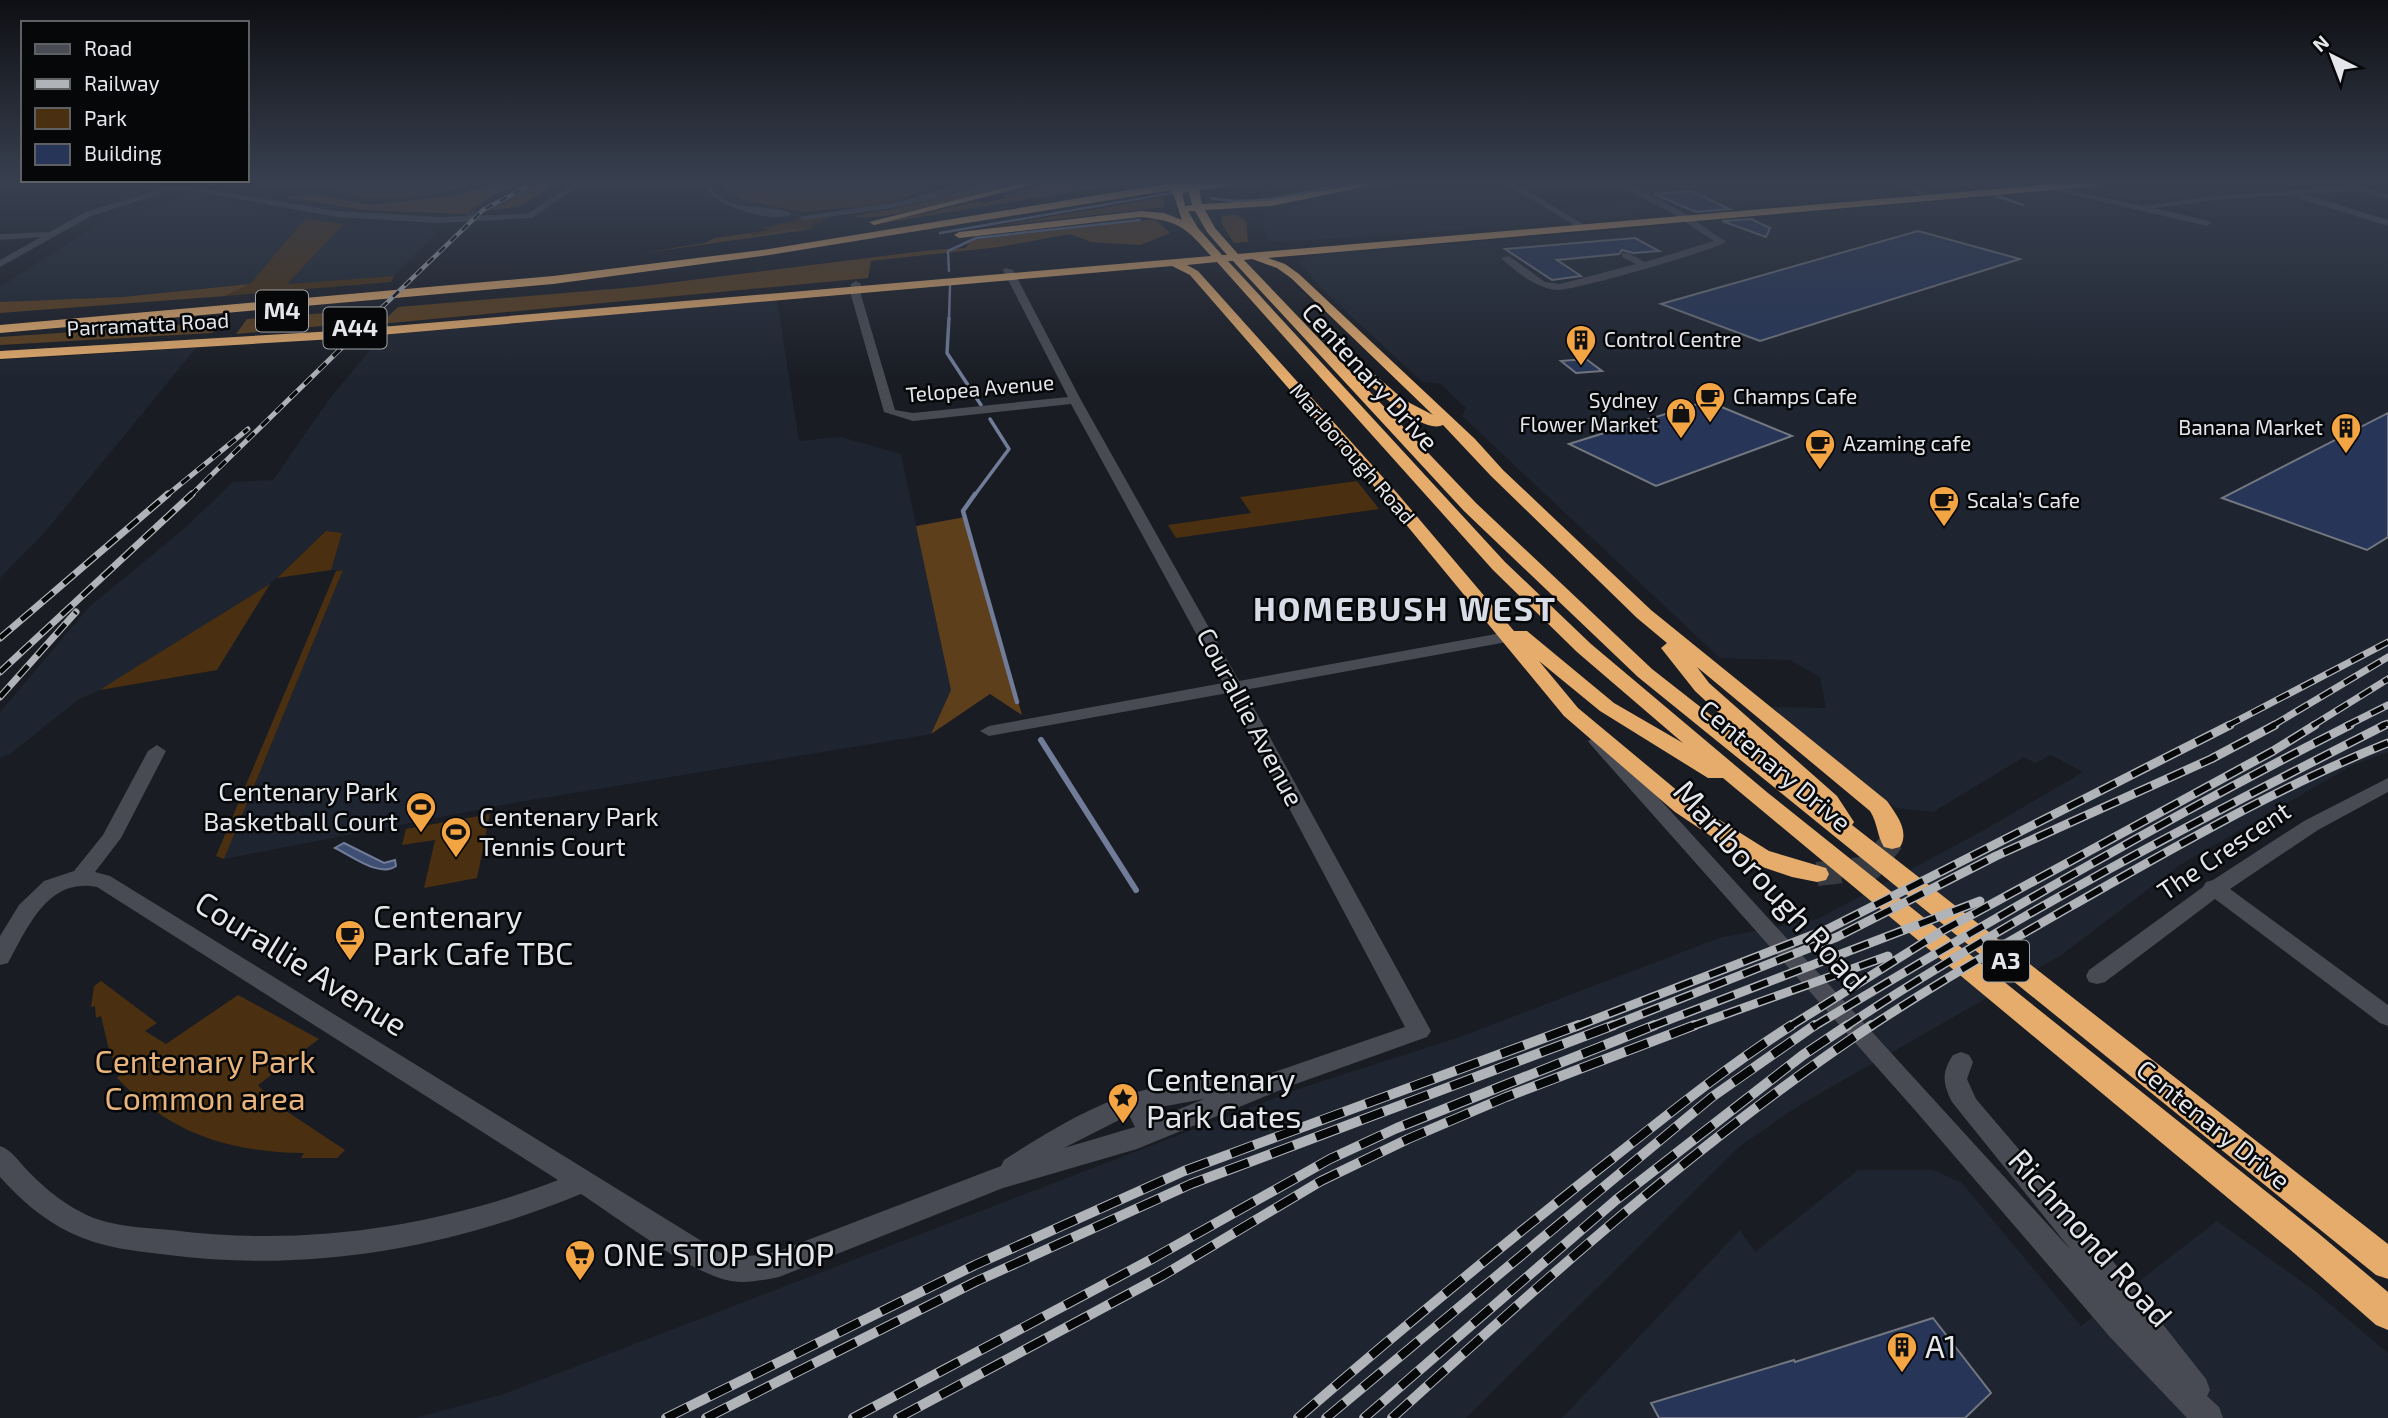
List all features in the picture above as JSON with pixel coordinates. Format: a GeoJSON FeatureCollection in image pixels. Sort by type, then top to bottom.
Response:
{"type":"FeatureCollection","features":[{"type":"Feature","properties":{"kind":"highway"},"geometry":{"type":"LineString","coordinates":[[449,282],[714,249]]}},
{"type":"Feature","properties":{"kind":"highway","name":"M4"},"geometry":{"type":"LineString","coordinates":[[0,318],[449,282],[741,249]]}},
{"type":"Feature","properties":{"kind":"highway","name":"M4"},"geometry":{"type":"LineString","coordinates":[[0,329],[567,279],[785,249]]}},
{"type":"Feature","properties":{"kind":"highway"},"geometry":{"type":"LineString","coordinates":[[422,298],[815,249]]}},
{"type":"Feature","properties":{"kind":"highway","name":"M4"},"geometry":{"type":"LineString","coordinates":[[72,323],[156,321],[422,298],[683,273],[856,249]]}},
{"type":"Feature","properties":{"kind":"highway","name":"Parramatta Road"},"geometry":{"type":"LineString","coordinates":[[0,355],[345,334],[1009,273],[1206,249]]}},
{"type":"Feature","properties":{"kind":"highway"},"geometry":{"type":"LineString","coordinates":[[1195,267],[1207,249]]}},
{"type":"Feature","properties":{"kind":"highway","name":"Centenary Drive"},"geometry":{"type":"LineString","coordinates":[[1207,249],[1508,575],[1620,681],[2306,1242],[2388,1314]]}},
{"type":"Feature","properties":{"kind":"highway","name":"Centenary Drive"},"geometry":{"type":"LineString","coordinates":[[1225,249],[1249,270],[1470,507],[1550,586],[1645,673],[1871,843],[2143,1071],[2388,1264]]}},
{"type":"Feature","properties":{"kind":"highway"},"geometry":{"type":"LineString","coordinates":[[1229,249],[1281,266],[1470,442],[1497,473]]}},
{"type":"Feature","properties":{"kind":"highway","name":"Parramatta Road"},"geometry":{"type":"LineString","coordinates":[[1195,267],[1252,256],[1329,249]]}},
{"type":"Feature","properties":{"kind":"highway"},"geometry":{"type":"LineString","coordinates":[[1281,266],[1280,261],[1283,258],[1299,252]]}},
{"type":"Feature","properties":{"kind":"highway","name":"Parramatta Road"},"geometry":{"type":"LineString","coordinates":[[1009,273],[1174,263]]}},
{"type":"Feature","properties":{"kind":"highway","name":"Marlborough Road"},"geometry":{"type":"LineString","coordinates":[[1174,263],[1195,267],[1215,297],[1447,562],[1571,712],[1683,807],[1760,857],[1792,869],[1817,874]]}},
{"type":"Feature","properties":{"kind":"highway"},"geometry":{"type":"LineString","coordinates":[[1215,297],[1206,272],[1219,266],[1261,265],[1279,271],[1302,284]]}},
{"type":"Feature","properties":{"kind":"highway","name":"Parramatta Road"},"geometry":{"type":"LineString","coordinates":[[0,349],[316,331],[856,287]]}},
{"type":"Feature","properties":{"kind":"highway"},"geometry":{"type":"LineString","coordinates":[[1274,297],[1295,308],[1381,390],[1399,403],[1440,424],[1497,473],[1644,614],[1879,806],[1889,824],[1871,843],[1829,801],[1702,687],[1644,614]]}},
{"type":"Feature","properties":{"kind":"highway"},"geometry":{"type":"LineString","coordinates":[[1283,331],[1274,335],[1291,354],[1315,397],[1314,410]]}},
{"type":"Feature","properties":{"kind":"highway"},"geometry":{"type":"LineString","coordinates":[[1447,562],[1532,647],[1607,707],[1683,755],[1760,798]]}},
{"type":"Feature","properties":{"kind":"street"},"geometry":{"type":"LineString","coordinates":[[0,264],[25,249]]}},
{"type":"Feature","properties":{"kind":"street"},"geometry":{"type":"LineString","coordinates":[[0,273],[38,249]]}},
{"type":"Feature","properties":{"kind":"street"},"geometry":{"type":"LineString","coordinates":[[1506,258],[1542,284],[1560,287],[1697,249]]}},
{"type":"Feature","properties":{"kind":"street"},"geometry":{"type":"LineString","coordinates":[[1625,254],[1644,265]]}},
{"type":"Feature","properties":{"kind":"street","name":"Courallie Avenue"},"geometry":{"type":"LineString","coordinates":[[80,878],[103,881],[582,1182],[713,1263],[729,1269],[749,1271],[779,1264],[1000,1178],[1128,1142],[1282,1079],[1419,1031],[1233,685],[1075,400],[1009,273]]}},
{"type":"Feature","properties":{"kind":"street","name":"Telopea Avenue"},"geometry":{"type":"LineString","coordinates":[[856,287],[890,412],[913,417],[1075,400]]}},
{"type":"Feature","properties":{"kind":"street"},"geometry":{"type":"LineString","coordinates":[[989,731],[1507,637]]}},
{"type":"Feature","properties":{"kind":"street","name":"Marlborough Road"},"geometry":{"type":"LineString","coordinates":[[1571,712],[1923,1102]]}},
{"type":"Feature","properties":{"kind":"street"},"geometry":{"type":"LineString","coordinates":[[0,957],[13,930],[38,895],[80,878],[111,838],[158,751]]}},
{"type":"Feature","properties":{"kind":"street","name":"The Crescent"},"geometry":{"type":"LineString","coordinates":[[2098,976],[2213,887],[2352,801],[2388,784]]}},
{"type":"Feature","properties":{"kind":"street"},"geometry":{"type":"LineString","coordinates":[[2213,887],[2388,1017]]}},
{"type":"Feature","properties":{"kind":"street"},"geometry":{"type":"LineString","coordinates":[[1961,1062],[1955,1070],[1954,1080],[1967,1106],[2087,1250],[2216,1418]]}},
{"type":"Feature","properties":{"kind":"street","name":"Courallie Avenue"},"geometry":{"type":"LineString","coordinates":[[1000,1178],[1055,1140],[1095,1118],[1135,1103],[1172,1094],[1282,1079]]}},
{"type":"Feature","properties":{"kind":"street","name":"Richmond Road"},"geometry":{"type":"LineString","coordinates":[[1923,1102],[2120,1328],[2208,1418]]}},
{"type":"Feature","properties":{"kind":"street"},"geometry":{"type":"LineString","coordinates":[[1135,1103],[1150,1132]]}},
{"type":"Feature","properties":{"kind":"street"},"geometry":{"type":"LineString","coordinates":[[0,1157],[11,1173],[60,1212],[93,1230],[180,1245],[254,1249],[324,1247],[391,1239],[503,1213],[582,1182]]}},
{"type":"Feature","properties":{"kind":"shaded area"},"geometry":{"type":"Polygon","coordinates":[[[59,249],[279,249],[250,284],[122,297],[0,302],[0,287],[59,249]]]}},
{"type":"Feature","properties":{"kind":"shaded area"},"geometry":{"type":"Polygon","coordinates":[[[320,249],[420,249],[394,276],[286,284],[320,249]]]}},
{"type":"Feature","properties":{"kind":"shaded area"},"geometry":{"type":"Polygon","coordinates":[[[979,249],[871,261],[868,278],[380,324],[398,307],[635,287],[931,250],[979,249]]]}},
{"type":"Feature","properties":{"kind":"shaded area"},"geometry":{"type":"Polygon","coordinates":[[[1381,249],[2388,249],[2388,752],[2353,765],[2180,865],[2060,956],[1800,1105],[1740,1146],[1466,1418],[415,1418],[504,1394],[1304,1087],[1457,1038],[1719,938],[1818,919],[1984,830],[2083,772],[2051,755],[2035,763],[2024,757],[1933,812],[1897,808],[1883,800],[1772,707],[1826,708],[1820,677],[1790,660],[1720,658],[1462,416],[1466,408],[1441,384],[1422,382],[1320,287],[1299,262],[1305,257],[1381,249]]]}},
{"type":"Feature","properties":{"kind":"shaded area"},"geometry":{"type":"Polygon","coordinates":[[[250,284],[225,296],[0,313],[0,302],[122,297],[250,284]]]}},
{"type":"Feature","properties":{"kind":"shaded area"},"geometry":{"type":"Polygon","coordinates":[[[777,300],[799,441],[841,437],[901,454],[951,690],[931,734],[507,804],[224,859],[343,570],[331,570],[342,534],[326,531],[270,584],[100,690],[78,700],[10,754],[0,758],[0,712],[89,607],[185,528],[233,482],[273,480],[330,398],[383,335],[777,300]]]}},
{"type":"Feature","properties":{"kind":"shaded area"},"geometry":{"type":"Polygon","coordinates":[[[351,311],[343,324],[236,334],[247,319],[351,311]]]}},
{"type":"Feature","properties":{"kind":"shaded area"},"geometry":{"type":"Polygon","coordinates":[[[220,322],[212,333],[0,345],[0,337],[220,322]]]}},
{"type":"Feature","properties":{"kind":"shaded area"},"geometry":{"type":"Polygon","coordinates":[[[196,348],[44,533],[0,578],[0,360],[196,348]]]}},
{"type":"Feature","properties":{"kind":"shaded area"},"geometry":{"type":"Polygon","coordinates":[[[965,517],[1022,715],[990,694],[931,734],[951,690],[916,526],[965,517]]]}},
{"type":"Feature","properties":{"kind":"shaded area"},"geometry":{"type":"Polygon","coordinates":[[[1858,1170],[1933,1170],[1962,1183],[2081,1326],[2217,1221],[2311,1288],[2388,1353],[2388,1418],[1562,1418],[1740,1230],[1755,1252],[1858,1170]]]}},
{"type":"Feature","properties":{"kind":"green space"},"geometry":{"type":"Polygon","coordinates":[[[279,249],[320,249],[287,284],[394,276],[391,282],[225,296],[250,284],[279,249]]]}},
{"type":"Feature","properties":{"kind":"green space"},"geometry":{"type":"Polygon","coordinates":[[[1357,481],[1379,509],[1176,538],[1168,525],[1251,513],[1240,497],[1357,481]]]}},
{"type":"Feature","properties":{"kind":"green space"},"geometry":{"type":"Polygon","coordinates":[[[326,531],[342,533],[331,570],[277,578],[326,531]]]}},
{"type":"Feature","properties":{"kind":"green space"},"geometry":{"type":"Polygon","coordinates":[[[343,570],[224,859],[216,856],[336,571],[343,570]]]}},
{"type":"Feature","properties":{"kind":"green space"},"geometry":{"type":"Polygon","coordinates":[[[270,584],[217,670],[100,690],[117,679],[270,584]]]}},
{"type":"Feature","properties":{"kind":"green space","name":"Centenary Park Tennis Court"},"geometry":{"type":"Polygon","coordinates":[[[490,814],[477,878],[424,888],[435,840],[402,845],[406,829],[490,814]]]}},
{"type":"Feature","properties":{"kind":"green space","name":"Centenary Park Common area"},"geometry":{"type":"Polygon","coordinates":[[[101,981],[157,1023],[145,1031],[166,1044],[238,995],[319,1039],[258,1085],[274,1103],[345,1150],[337,1158],[301,1158],[304,1153],[250,1149],[202,1136],[158,1113],[117,1078],[121,1074],[110,1054],[101,1016],[96,1018],[95,1006],[91,1007],[94,986],[101,981]]]}},
{"type":"Feature","properties":{"kind":"water"},"geometry":{"type":"Polygon","coordinates":[[[344,843],[384,863],[395,860],[396,866],[389,869],[374,868],[335,848],[344,843]]]}},
{"type":"Feature","properties":{"kind":"building"},"geometry":{"type":"Polygon","coordinates":[[[1505,249],[1656,249],[1659,251],[1633,253],[1622,250],[1619,254],[1557,260],[1581,276],[1552,280],[1505,249]]]}},
{"type":"Feature","properties":{"kind":"building"},"geometry":{"type":"Polygon","coordinates":[[[1854,249],[1984,249],[2020,259],[1760,341],[1661,304],[1854,249]]]}},
{"type":"Feature","properties":{"kind":"building","name":"Control Centre"},"geometry":{"type":"Polygon","coordinates":[[[1586,359],[1602,371],[1576,373],[1561,361],[1586,359]]]}},
{"type":"Feature","properties":{"kind":"building","name":"Sydney Flower Market"},"geometry":{"type":"Polygon","coordinates":[[[1707,401],[1792,436],[1656,486],[1569,444],[1707,401]]]}},
{"type":"Feature","properties":{"kind":"building","name":"Banana Market"},"geometry":{"type":"Polygon","coordinates":[[[2388,413],[2388,537],[2367,550],[2222,498],[2388,413]]]}},
{"type":"Feature","properties":{"kind":"building"},"geometry":{"type":"Polygon","coordinates":[[[1933,1318],[1991,1393],[1965,1418],[1659,1418],[1651,1403],[1794,1360],[1795,1362],[1933,1318]]]}},
{"type":"Feature","properties":{"kind":"waterway"},"geometry":{"type":"LineString","coordinates":[[949,271],[948,251],[952,249]]}},
{"type":"Feature","properties":{"kind":"waterway"},"geometry":{"type":"LineString","coordinates":[[949,319],[950,286]]}},
{"type":"Feature","properties":{"kind":"waterway"},"geometry":{"type":"LineString","coordinates":[[949,318],[947,353],[981,405]]}},
{"type":"Feature","properties":{"kind":"waterway"},"geometry":{"type":"LineString","coordinates":[[974,496],[1009,449],[990,419]]}},
{"type":"Feature","properties":{"kind":"waterway"},"geometry":{"type":"LineString","coordinates":[[975,494],[963,511],[1017,702]]}},
{"type":"Feature","properties":{"kind":"waterway"},"geometry":{"type":"LineString","coordinates":[[1041,740],[1136,890]]}},
{"type":"Feature","properties":{"kind":"tunnel"},"geometry":{"type":"LineString","coordinates":[[1817,874],[1871,868],[1892,841]]}},
{"type":"Feature","properties":{"kind":"railway"},"geometry":{"type":"LineString","coordinates":[[370,319],[442,249]]}},
{"type":"Feature","properties":{"kind":"railway"},"geometry":{"type":"LineString","coordinates":[[190,496],[372,318]]}},
{"type":"Feature","properties":{"kind":"railway"},"geometry":{"type":"LineString","coordinates":[[166,496],[248,429]]}},
{"type":"Feature","properties":{"kind":"railway"},"geometry":{"type":"LineString","coordinates":[[0,638],[168,494]]}},
{"type":"Feature","properties":{"kind":"railway"},"geometry":{"type":"LineString","coordinates":[[0,672],[192,494]]}},
{"type":"Feature","properties":{"kind":"railway"},"geometry":{"type":"LineString","coordinates":[[0,697],[76,612]]}},
{"type":"Feature","properties":{"kind":"railway"},"geometry":{"type":"LineString","coordinates":[[2227,726],[2388,642]]}},
{"type":"Feature","properties":{"kind":"railway"},"geometry":{"type":"LineString","coordinates":[[2272,726],[2388,657]]}},
{"type":"Feature","properties":{"kind":"railway"},"geometry":{"type":"LineString","coordinates":[[2312,726],[2388,679]]}},
{"type":"Feature","properties":{"kind":"railway"},"geometry":{"type":"LineString","coordinates":[[2346,726],[2388,705]]}},
{"type":"Feature","properties":{"kind":"railway"},"geometry":{"type":"LineString","coordinates":[[2381,726],[2388,723]]}},
{"type":"Feature","properties":{"kind":"railway"},"geometry":{"type":"LineString","coordinates":[[1575,1027],[1828,929],[2230,725]]}},
{"type":"Feature","properties":{"kind":"railway"},"geometry":{"type":"LineString","coordinates":[[1609,1027],[1837,937],[1996,856],[2211,759],[2275,725]]}},
{"type":"Feature","properties":{"kind":"railway"},"geometry":{"type":"LineString","coordinates":[[1789,1027],[1942,931],[2273,751],[2315,725]]}},
{"type":"Feature","properties":{"kind":"railway"},"geometry":{"type":"LineString","coordinates":[[1813,1027],[2078,871],[2350,725]]}},
{"type":"Feature","properties":{"kind":"railway"},"geometry":{"type":"LineString","coordinates":[[1845,1027],[2043,906],[2179,831],[2385,725]]}},
{"type":"Feature","properties":{"kind":"railway"},"geometry":{"type":"LineString","coordinates":[[1870,1027],[1988,954],[2177,846],[2281,791],[2388,743]]}},
{"type":"Feature","properties":{"kind":"railway"},"geometry":{"type":"LineString","coordinates":[[1650,1027],[1980,901]]}},
{"type":"Feature","properties":{"kind":"railway"},"geometry":{"type":"LineString","coordinates":[[1690,1027],[1888,956]]}},
{"type":"Feature","properties":{"kind":"railway"},"geometry":{"type":"LineString","coordinates":[[666,1418],[975,1265],[1184,1171],[1579,1025]]}},
{"type":"Feature","properties":{"kind":"railway"},"geometry":{"type":"LineString","coordinates":[[706,1418],[977,1281],[1191,1184],[1614,1025]]}},
{"type":"Feature","properties":{"kind":"railway"},"geometry":{"type":"LineString","coordinates":[[853,1418],[1152,1259],[1330,1159],[1397,1128],[1655,1025]]}},
{"type":"Feature","properties":{"kind":"railway"},"geometry":{"type":"LineString","coordinates":[[898,1418],[1162,1276],[1321,1181],[1408,1139],[1506,1097],[1695,1025]]}},
{"type":"Feature","properties":{"kind":"railway"},"geometry":{"type":"LineString","coordinates":[[1326,1418],[1712,1097],[1815,1025]]}},
{"type":"Feature","properties":{"kind":"railway"},"geometry":{"type":"LineString","coordinates":[[1392,1418],[1625,1212],[1747,1115],[1872,1025]]}},
{"type":"Feature","properties":{"kind":"railway"},"geometry":{"type":"LineString","coordinates":[[1298,1418],[1573,1190],[1701,1089],[1789,1027]]}},
{"type":"Feature","properties":{"kind":"railway"},"geometry":{"type":"LineString","coordinates":[[1364,1418],[1616,1200],[1803,1055],[1845,1027]]}},
{"type":"Feature","properties":{"kind":"place","name":"Control Centre"},"geometry":{"type":"Point","coordinates":[1581,367]}},
{"type":"Feature","properties":{"kind":"place","name":"Champs Cafe"},"geometry":{"type":"Point","coordinates":[1710,424]}},
{"type":"Feature","properties":{"kind":"place","name":"Sydney Flower Market"},"geometry":{"type":"Point","coordinates":[1681,440]}},
{"type":"Feature","properties":{"kind":"place","name":"Banana Market"},"geometry":{"type":"Point","coordinates":[2346,455]}},
{"type":"Feature","properties":{"kind":"place","name":"Azaming cafe"},"geometry":{"type":"Point","coordinates":[1820,471]}},
{"type":"Feature","properties":{"kind":"place","name":"Scala’s Cafe"},"geometry":{"type":"Point","coordinates":[1944,528]}},
{"type":"Feature","properties":{"kind":"place","name":"Centenary Park Basketball Court"},"geometry":{"type":"Point","coordinates":[421,834]}},
{"type":"Feature","properties":{"kind":"place","name":"Centenary Park Tennis Court"},"geometry":{"type":"Point","coordinates":[456,859]}},
{"type":"Feature","properties":{"kind":"place","name":"Centenary Park Cafe TBC"},"geometry":{"type":"Point","coordinates":[350,962]}},
{"type":"Feature","properties":{"kind":"place","name":"Centenary Park Gates"},"geometry":{"type":"Point","coordinates":[1123,1125]}},
{"type":"Feature","properties":{"kind":"place","name":"ONE STOP SHOP"},"geometry":{"type":"Point","coordinates":[580,1282]}},
{"type":"Feature","properties":{"kind":"place","name":"A1"},"geometry":{"type":"Point","coordinates":[1902,1374]}},
{"type":"Feature","properties":{"kind":"district","name":"HOMEBUSH WEST"},"geometry":{"type":"Point","coordinates":[1405,609]}}]}
